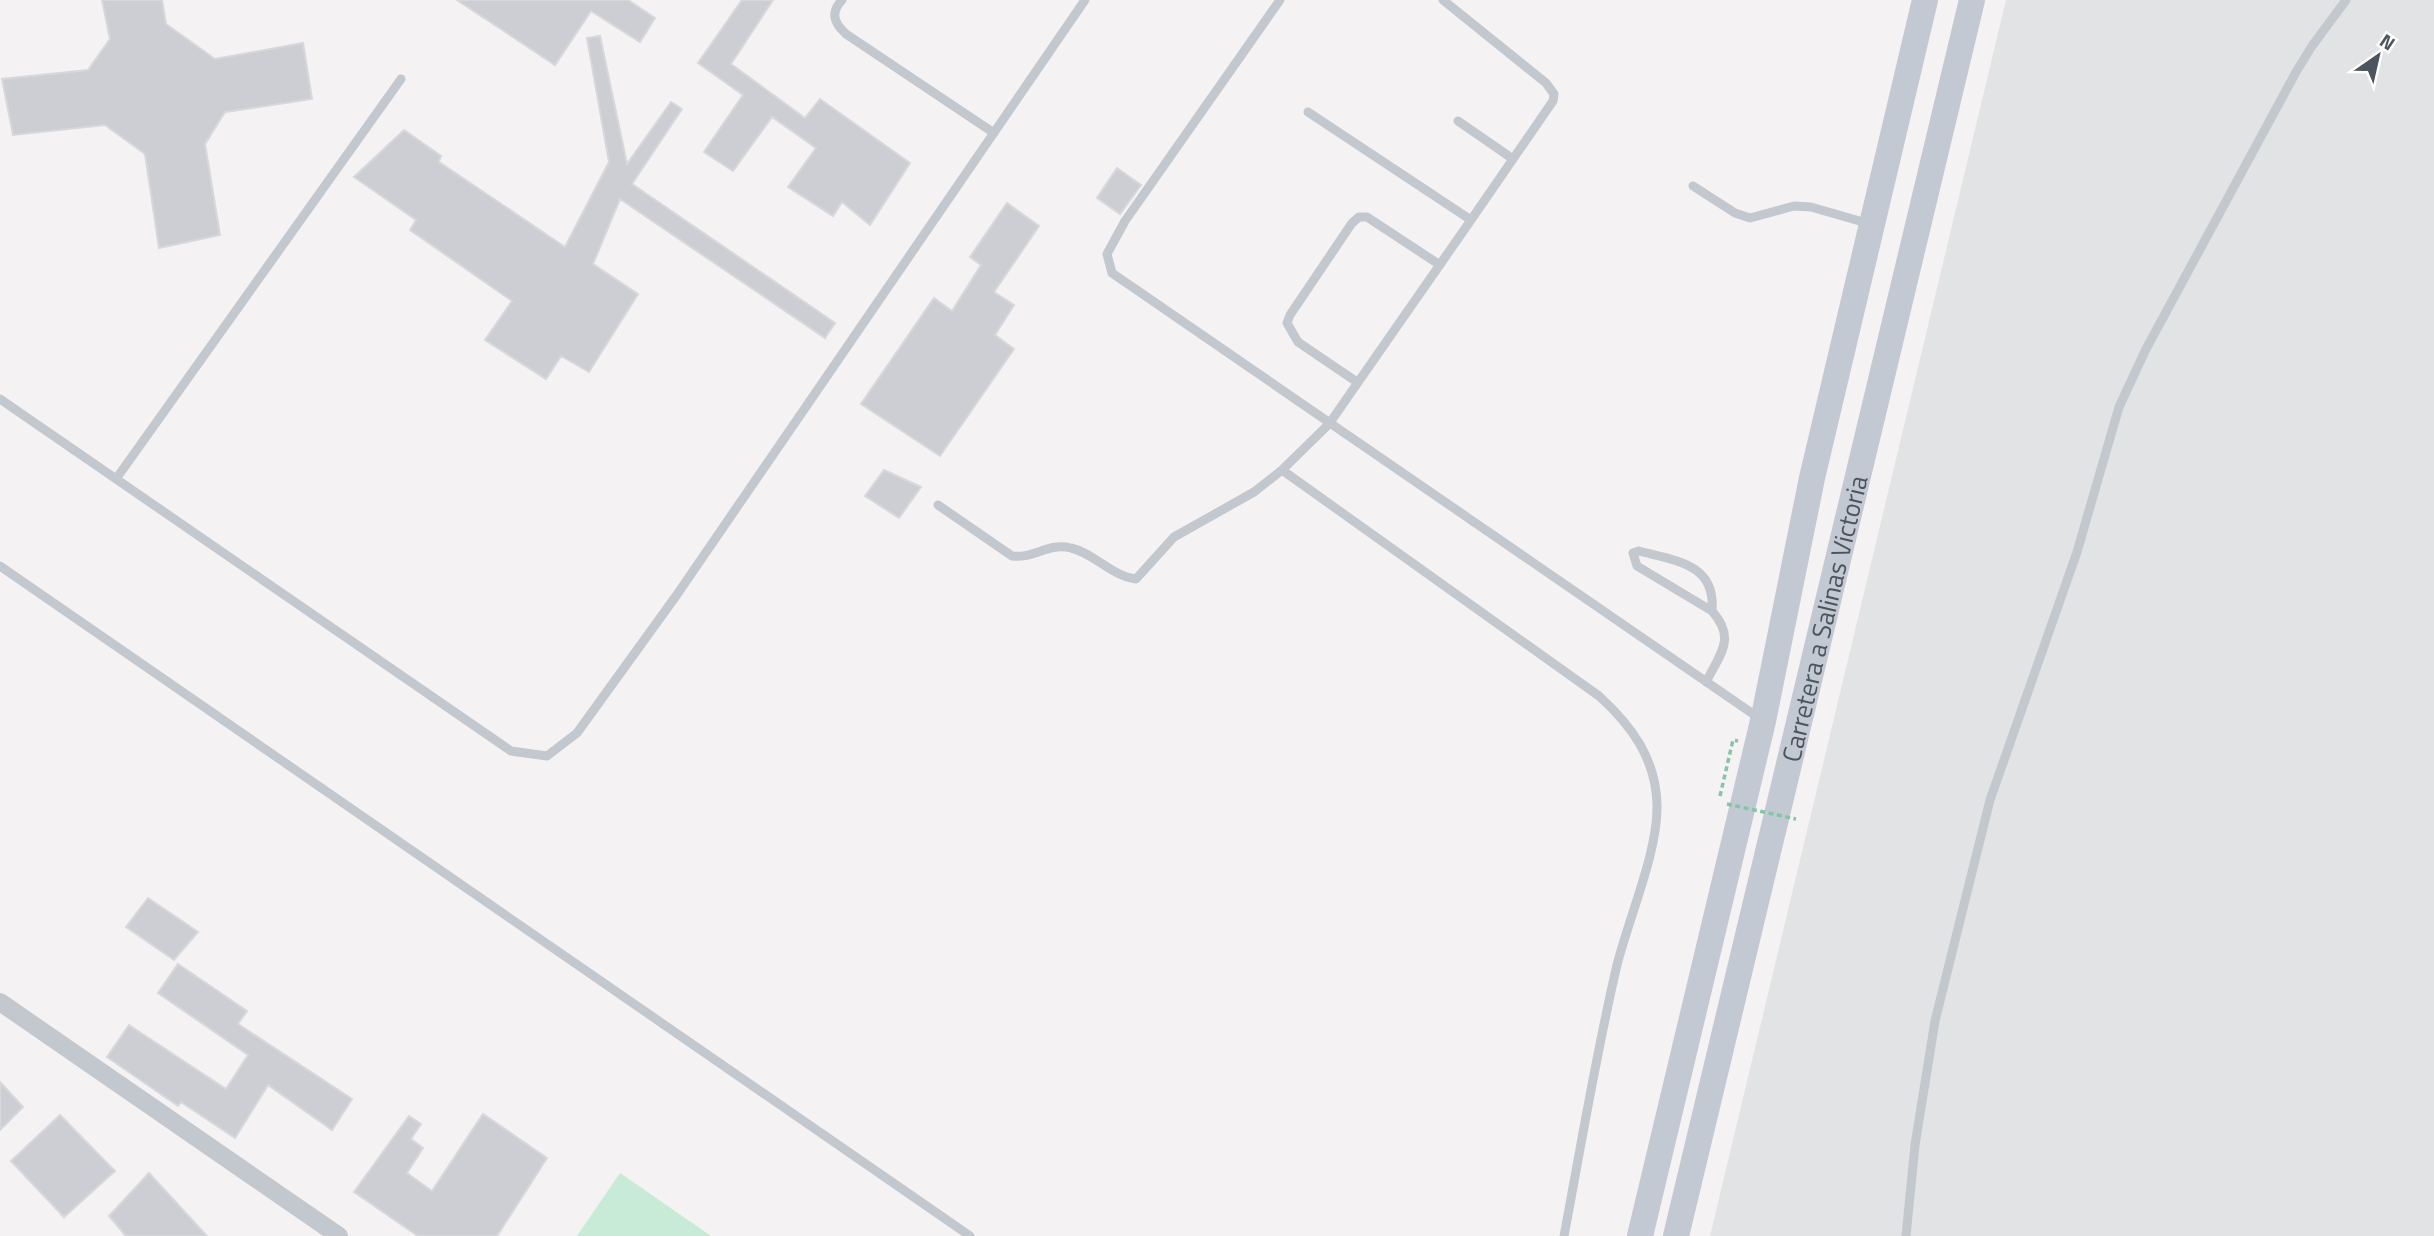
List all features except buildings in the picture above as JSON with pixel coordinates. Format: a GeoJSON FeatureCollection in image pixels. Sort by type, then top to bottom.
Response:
{"type":"FeatureCollection","features":[{"type":"Feature","properties":{"kind":"main road","name":"Carretera a Salinas Victoria"},"geometry":{"type":"LineString","coordinates":[[1640,1236],[1763,721],[1812,478],[1925,0]]}},
{"type":"Feature","properties":{"kind":"main road","name":"Carretera a Salinas Victoria"},"geometry":{"type":"LineString","coordinates":[[1676,1236],[1790,751],[1906,285],[1972,0]]}},
{"type":"Feature","properties":{"kind":"street"},"geometry":{"type":"LineString","coordinates":[[0,1002],[339,1236]]}},
{"type":"Feature","properties":{"kind":"lane"},"geometry":{"type":"LineString","coordinates":[[842,0],[834,11],[834,19],[846,34],[994,133]]}},
{"type":"Feature","properties":{"kind":"lane"},"geometry":{"type":"LineString","coordinates":[[0,399],[511,751],[547,756],[577,733],[668,607],[1085,0]]}},
{"type":"Feature","properties":{"kind":"lane"},"geometry":{"type":"LineString","coordinates":[[1280,0],[1125,221],[1109,247],[1107,259],[1112,273],[1119,281],[1763,721]]}},
{"type":"Feature","properties":{"kind":"lane"},"geometry":{"type":"LineString","coordinates":[[938,505],[1012,556],[1026,558],[1056,545],[1073,548],[1125,578],[1136,579],[1174,537],[1254,492],[1282,470],[1329,424],[1553,101],[1553,90],[1443,0]]}},
{"type":"Feature","properties":{"kind":"lane"},"geometry":{"type":"LineString","coordinates":[[1906,1236],[1915,1145],[1935,1021],[1990,800],[2077,552],[2119,407],[2146,349],[2296,72],[2347,0]]}},
{"type":"Feature","properties":{"kind":"lane"},"geometry":{"type":"LineString","coordinates":[[116,479],[401,79]]}},
{"type":"Feature","properties":{"kind":"lane"},"geometry":{"type":"LineString","coordinates":[[1308,112],[1471,220]]}},
{"type":"Feature","properties":{"kind":"lane"},"geometry":{"type":"LineString","coordinates":[[1458,121],[1513,159]]}},
{"type":"Feature","properties":{"kind":"lane"},"geometry":{"type":"LineString","coordinates":[[1693,186],[1735,214],[1750,218],[1794,206],[1811,207],[1871,224]]}},
{"type":"Feature","properties":{"kind":"lane"},"geometry":{"type":"LineString","coordinates":[[1357,382],[1298,342],[1287,323],[1352,223],[1359,217],[1367,217],[1440,265]]}},
{"type":"Feature","properties":{"kind":"lane"},"geometry":{"type":"LineString","coordinates":[[1282,470],[1599,696],[1625,719],[1642,745],[1653,774],[1657,806],[1654,833],[1617,964],[1564,1236]]}},
{"type":"Feature","properties":{"kind":"lane"},"geometry":{"type":"LineString","coordinates":[[1706,682],[1726,644],[1726,631],[1712,611],[1637,566],[1632,559],[1633,554],[1639,551],[1699,570],[1710,583],[1712,611]]}},
{"type":"Feature","properties":{"kind":"lane"},"geometry":{"type":"LineString","coordinates":[[0,566],[970,1236]]}},
{"type":"Feature","properties":{"kind":"path"},"geometry":{"type":"LineString","coordinates":[[1727,804],[1796,819]]}},
{"type":"Feature","properties":{"kind":"shaded area"},"geometry":{"type":"Polygon","coordinates":[[[2006,0],[2434,0],[2434,1236],[1710,1236],[2006,0]]]}},
{"type":"Feature","properties":{"kind":"green space"},"geometry":{"type":"Polygon","coordinates":[[[620,1173],[711,1236],[577,1236],[620,1173]]]}}]}
